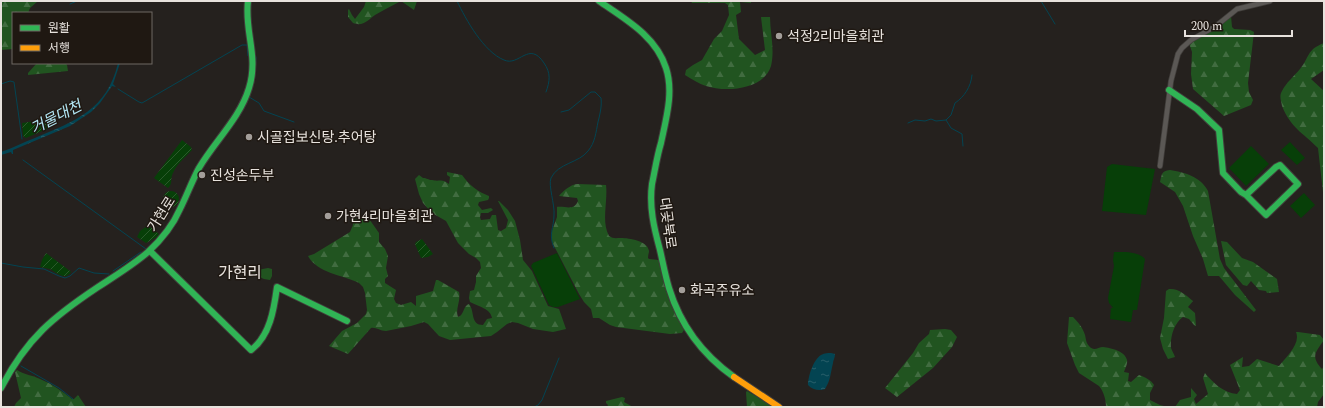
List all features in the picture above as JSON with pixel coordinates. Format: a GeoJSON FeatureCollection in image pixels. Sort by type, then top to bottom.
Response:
{"type":"FeatureCollection","features":[{"type":"Feature","properties":{"kind":"street","name":"가현로"},"geometry":{"type":"LineString","coordinates":[[1,388],[18,357],[45,326],[60,313],[150,251],[172,224],[203,162],[235,118],[245,101],[253,61],[248,16],[248,1]]}},
{"type":"Feature","properties":{"kind":"street","name":"대곶북로"},"geometry":{"type":"LineString","coordinates":[[600,1],[655,45],[663,59],[670,79],[670,99],[660,144],[651,200],[652,216],[663,267],[675,305],[690,332],[708,355],[719,366],[743,385],[779,407]]}},
{"type":"Feature","properties":{"kind":"street"},"geometry":{"type":"LineString","coordinates":[[1160,166],[1169,90],[1178,54],[1186,44],[1197,36],[1216,26],[1237,9],[1270,1]]}},
{"type":"Feature","properties":{"kind":"street"},"geometry":{"type":"LineString","coordinates":[[1169,90],[1197,109],[1219,130],[1223,173],[1241,192],[1266,214],[1298,184],[1282,166],[1278,165],[1246,195]]}},
{"type":"Feature","properties":{"kind":"street"},"geometry":{"type":"LineString","coordinates":[[150,251],[251,350],[257,347],[267,330],[275,306],[277,287],[347,321]]}},
{"type":"Feature","properties":{"kind":"green space"},"geometry":{"type":"Polygon","coordinates":[[[1,1],[38,1],[30,8],[28,12],[12,12],[12,49],[1,50],[1,1]]]}},
{"type":"Feature","properties":{"kind":"green space"},"geometry":{"type":"Polygon","coordinates":[[[366,1],[401,1],[378,13],[363,24],[353,23],[348,17],[348,10],[349,9],[355,19],[364,7],[366,1]]]}},
{"type":"Feature","properties":{"kind":"green space"},"geometry":{"type":"Polygon","coordinates":[[[401,1],[417,1],[414,10],[401,1]]]}},
{"type":"Feature","properties":{"kind":"green space"},"geometry":{"type":"Polygon","coordinates":[[[691,1],[751,1],[751,3],[740,2],[741,12],[736,15],[739,39],[755,55],[765,50],[761,17],[770,17],[772,60],[767,74],[761,80],[744,87],[724,89],[703,85],[685,75],[686,70],[702,60],[714,39],[722,31],[729,15],[728,5],[725,3],[692,3],[691,1]]]}},
{"type":"Feature","properties":{"kind":"green space"},"geometry":{"type":"Polygon","coordinates":[[[1231,16],[1232,27],[1234,29],[1250,30],[1254,32],[1248,83],[1249,92],[1253,100],[1251,105],[1224,116],[1193,89],[1191,74],[1192,52],[1189,43],[1202,35],[1216,30],[1231,16]]]}},
{"type":"Feature","properties":{"kind":"green space"},"geometry":{"type":"Polygon","coordinates":[[[1324,43],[1324,70],[1311,79],[1324,91],[1324,201],[1318,148],[1289,120],[1282,106],[1280,96],[1288,82],[1303,65],[1311,51],[1324,43]]]}},
{"type":"Feature","properties":{"kind":"green space"},"geometry":{"type":"Polygon","coordinates":[[[36,64],[66,64],[68,71],[28,75],[36,64]]]}},
{"type":"Feature","properties":{"kind":"green space"},"geometry":{"type":"Polygon","coordinates":[[[55,118],[57,120],[56,125],[26,138],[23,136],[22,123],[55,118]]]}},
{"type":"Feature","properties":{"kind":"green space"},"geometry":{"type":"Polygon","coordinates":[[[182,140],[191,147],[192,150],[175,169],[168,188],[154,178],[182,140]]]}},
{"type":"Feature","properties":{"kind":"green space"},"geometry":{"type":"Polygon","coordinates":[[[1290,142],[1305,158],[1297,165],[1281,150],[1290,142]]]}},
{"type":"Feature","properties":{"kind":"green space"},"geometry":{"type":"Polygon","coordinates":[[[1251,146],[1269,164],[1246,186],[1229,168],[1251,146]]]}},
{"type":"Feature","properties":{"kind":"green space"},"geometry":{"type":"Polygon","coordinates":[[[1112,164],[1155,169],[1146,215],[1102,211],[1107,167],[1112,164]]]}},
{"type":"Feature","properties":{"kind":"green space"},"geometry":{"type":"Polygon","coordinates":[[[1170,170],[1192,176],[1201,182],[1208,191],[1220,259],[1224,268],[1256,310],[1254,312],[1235,295],[1219,276],[1208,276],[1183,206],[1175,192],[1160,182],[1163,172],[1170,170]]]}},
{"type":"Feature","properties":{"kind":"green space"},"geometry":{"type":"Polygon","coordinates":[[[447,172],[462,175],[474,188],[489,196],[488,200],[479,202],[478,205],[482,210],[491,208],[493,210],[488,213],[481,213],[481,220],[490,219],[492,215],[496,215],[498,230],[501,231],[506,228],[508,220],[498,201],[508,210],[515,221],[523,260],[532,271],[548,306],[559,309],[566,329],[553,332],[533,329],[512,322],[491,336],[450,340],[439,336],[428,324],[424,322],[386,331],[371,328],[348,354],[329,346],[342,331],[357,323],[366,314],[365,293],[363,287],[359,283],[324,270],[312,262],[308,256],[314,254],[350,232],[353,225],[352,218],[359,220],[367,216],[379,233],[379,242],[385,249],[388,256],[386,268],[388,276],[385,279],[385,283],[396,290],[394,299],[396,303],[401,305],[411,302],[416,306],[416,296],[433,291],[436,280],[438,280],[459,292],[457,311],[458,317],[469,304],[476,323],[483,325],[487,319],[492,318],[487,310],[470,302],[469,298],[470,291],[474,290],[476,276],[481,268],[480,262],[458,243],[446,221],[432,213],[423,203],[419,194],[415,179],[419,175],[423,178],[442,181],[449,184],[450,177],[447,175],[447,172]]]}},
{"type":"Feature","properties":{"kind":"green space"},"geometry":{"type":"Polygon","coordinates":[[[577,184],[606,185],[605,224],[609,236],[613,238],[633,239],[642,242],[648,248],[648,258],[659,260],[672,303],[684,330],[682,333],[670,334],[616,327],[599,318],[593,318],[591,309],[579,294],[552,242],[552,231],[557,217],[557,207],[572,207],[578,201],[577,198],[559,196],[567,188],[577,184]]]}},
{"type":"Feature","properties":{"kind":"green space"},"geometry":{"type":"Polygon","coordinates":[[[168,191],[174,191],[179,196],[177,205],[174,207],[168,207],[163,202],[163,196],[168,191]]]}},
{"type":"Feature","properties":{"kind":"green space"},"geometry":{"type":"Polygon","coordinates":[[[1304,193],[1315,205],[1301,218],[1290,206],[1304,193]]]}},
{"type":"Feature","properties":{"kind":"green space"},"geometry":{"type":"Polygon","coordinates":[[[147,226],[159,234],[157,237],[146,243],[137,237],[140,231],[147,226]]]}},
{"type":"Feature","properties":{"kind":"green space"},"geometry":{"type":"Polygon","coordinates":[[[422,239],[433,254],[428,257],[421,258],[415,244],[422,239]]]}},
{"type":"Feature","properties":{"kind":"green space"},"geometry":{"type":"Polygon","coordinates":[[[1221,241],[1227,242],[1242,258],[1253,262],[1277,279],[1279,292],[1267,293],[1266,291],[1259,290],[1251,281],[1247,286],[1243,285],[1226,265],[1221,241]]]}},
{"type":"Feature","properties":{"kind":"green space"},"geometry":{"type":"Polygon","coordinates":[[[1114,252],[1135,253],[1145,259],[1137,310],[1133,310],[1131,322],[1110,319],[1111,308],[1113,308],[1109,303],[1108,298],[1114,266],[1114,252]]]}},
{"type":"Feature","properties":{"kind":"green space"},"geometry":{"type":"Polygon","coordinates":[[[46,253],[71,272],[69,275],[64,276],[50,269],[40,267],[46,253]]]}},
{"type":"Feature","properties":{"kind":"green space"},"geometry":{"type":"Polygon","coordinates":[[[557,253],[580,299],[558,307],[553,307],[549,305],[531,266],[533,263],[557,253]]]}},
{"type":"Feature","properties":{"kind":"green space"},"geometry":{"type":"Polygon","coordinates":[[[268,268],[272,269],[272,276],[270,280],[252,274],[253,271],[268,268]]]}},
{"type":"Feature","properties":{"kind":"green space"},"geometry":{"type":"Polygon","coordinates":[[[1169,289],[1185,294],[1193,301],[1188,307],[1195,313],[1196,326],[1189,319],[1183,317],[1177,323],[1171,339],[1171,348],[1175,357],[1168,359],[1160,338],[1164,318],[1166,291],[1169,289]]]}},
{"type":"Feature","properties":{"kind":"green space"},"geometry":{"type":"Polygon","coordinates":[[[1069,317],[1073,317],[1080,325],[1084,332],[1087,344],[1091,348],[1110,348],[1124,354],[1127,364],[1124,372],[1129,373],[1128,381],[1131,382],[1139,375],[1148,379],[1154,385],[1150,393],[1150,400],[1168,407],[1106,407],[1106,402],[1101,388],[1079,373],[1075,365],[1067,343],[1069,317]]]}},
{"type":"Feature","properties":{"kind":"green space"},"geometry":{"type":"Polygon","coordinates":[[[930,330],[951,330],[957,337],[952,347],[933,368],[897,397],[885,388],[913,353],[919,343],[929,334],[930,330]]]}},
{"type":"Feature","properties":{"kind":"green space"},"geometry":{"type":"Polygon","coordinates":[[[1296,332],[1320,335],[1324,340],[1315,357],[1318,365],[1322,369],[1324,366],[1324,394],[1318,402],[1317,407],[1175,407],[1180,400],[1191,397],[1191,388],[1197,395],[1194,399],[1196,404],[1208,394],[1203,378],[1205,373],[1219,387],[1228,392],[1237,394],[1240,390],[1230,365],[1243,357],[1242,367],[1249,366],[1257,359],[1279,366],[1295,346],[1297,337],[1296,332]]]}},
{"type":"Feature","properties":{"kind":"green space"},"geometry":{"type":"Polygon","coordinates":[[[17,370],[49,383],[72,399],[78,395],[86,407],[14,407],[21,398],[15,372],[17,370]]]}},
{"type":"Feature","properties":{"kind":"green space"},"geometry":{"type":"Polygon","coordinates":[[[747,391],[775,407],[747,407],[747,391]]]}},
{"type":"Feature","properties":{"kind":"green space"},"geometry":{"type":"Polygon","coordinates":[[[622,397],[625,398],[624,402],[633,407],[607,407],[608,405],[606,401],[622,397]]]}},
{"type":"Feature","properties":{"kind":"water"},"geometry":{"type":"Polygon","coordinates":[[[118,64],[120,64],[113,84],[116,87],[112,86],[100,103],[91,112],[70,126],[13,150],[13,154],[11,152],[1,155],[1,152],[63,126],[87,112],[106,92],[113,79],[118,64]]]}},
{"type":"Feature","properties":{"kind":"water"},"geometry":{"type":"Polygon","coordinates":[[[831,353],[835,355],[827,386],[823,390],[816,390],[808,385],[813,365],[821,355],[831,353]]]}},
{"type":"Feature","properties":{"kind":"waterway"},"geometry":{"type":"LineString","coordinates":[[70,4],[77,1]]}},
{"type":"Feature","properties":{"kind":"waterway"},"geometry":{"type":"LineString","coordinates":[[457,1],[476,35],[489,50],[497,56],[509,61],[529,54],[534,54],[539,57],[544,63],[549,74],[546,92]]}},
{"type":"Feature","properties":{"kind":"waterway"},"geometry":{"type":"LineString","coordinates":[[1041,1],[1055,24]]}},
{"type":"Feature","properties":{"kind":"waterway"},"geometry":{"type":"LineString","coordinates":[[118,89],[142,103],[242,45],[247,45],[249,56]]}},
{"type":"Feature","properties":{"kind":"waterway"},"geometry":{"type":"LineString","coordinates":[[255,71],[256,57]]}},
{"type":"Feature","properties":{"kind":"waterway"},"geometry":{"type":"LineString","coordinates":[[963,146],[962,134],[951,128],[946,120],[951,115],[955,103],[966,91],[970,84],[972,75]]}},
{"type":"Feature","properties":{"kind":"waterway","name":"거물대천"},"geometry":{"type":"LineString","coordinates":[[1,84],[10,81],[14,82],[22,139]]}},
{"type":"Feature","properties":{"kind":"waterway"},"geometry":{"type":"LineString","coordinates":[[554,248],[551,239],[554,211],[550,181],[558,169],[584,155],[590,148],[596,133],[601,110],[601,98],[595,92],[591,92],[569,110],[561,112]]}},
{"type":"Feature","properties":{"kind":"waterway"},"geometry":{"type":"LineString","coordinates":[[249,97],[259,103],[264,111],[294,122]]}},
{"type":"Feature","properties":{"kind":"waterway"},"geometry":{"type":"LineString","coordinates":[[908,123],[915,120],[946,120]]}},
{"type":"Feature","properties":{"kind":"waterway"},"geometry":{"type":"LineString","coordinates":[[23,160],[146,249]]}},
{"type":"Feature","properties":{"kind":"waterway"},"geometry":{"type":"LineString","coordinates":[[113,271],[141,252]]}},
{"type":"Feature","properties":{"kind":"waterway"},"geometry":{"type":"LineString","coordinates":[[1,263],[44,269],[65,278],[70,276],[79,268],[94,273],[109,274]]}},
{"type":"Feature","properties":{"kind":"waterway"},"geometry":{"type":"LineString","coordinates":[[534,407],[542,400],[559,358]]}},
{"type":"Feature","properties":{"kind":"waterway"},"geometry":{"type":"LineString","coordinates":[[21,366],[59,388],[73,399]]}},
{"type":"Feature","properties":{"kind":"traffic: fast"},"geometry":{"type":"LineString","coordinates":[[1,388],[21,355],[42,330],[68,308],[142,257],[158,242],[174,221],[199,168],[240,109],[249,88],[252,76],[252,54],[247,12],[248,1]]}},
{"type":"Feature","properties":{"kind":"traffic: fast"},"geometry":{"type":"LineString","coordinates":[[599,1],[647,37],[655,47],[666,68],[669,86],[668,106],[651,193],[656,234],[666,278],[679,314],[694,338],[703,349],[712,359],[734,377]]}},
{"type":"Feature","properties":{"kind":"traffic: fast"},"geometry":{"type":"LineString","coordinates":[[1169,90],[1197,109],[1219,130],[1223,173],[1241,192],[1246,195],[1280,165],[1298,184],[1266,215],[1246,195]]}},
{"type":"Feature","properties":{"kind":"traffic: fast"},"geometry":{"type":"LineString","coordinates":[[150,251],[251,350],[263,337],[267,330],[277,287],[347,321]]}},
{"type":"Feature","properties":{"kind":"traffic: slow"},"geometry":{"type":"LineString","coordinates":[[734,377],[779,407]]}},
{"type":"Feature","properties":{"kind":"place","name":"석정2리마을회관"},"geometry":{"type":"Point","coordinates":[779,36]}},
{"type":"Feature","properties":{"kind":"place","name":"시골집보신탕.추어탕"},"geometry":{"type":"Point","coordinates":[249,137]}},
{"type":"Feature","properties":{"kind":"place","name":"진성손두부"},"geometry":{"type":"Point","coordinates":[202,175]}},
{"type":"Feature","properties":{"kind":"place","name":"가현4리마을회관"},"geometry":{"type":"Point","coordinates":[328,216]}},
{"type":"Feature","properties":{"kind":"place","name":"화곡주유소"},"geometry":{"type":"Point","coordinates":[682,290]}},
{"type":"Feature","properties":{"kind":"district","name":"가현리"},"geometry":{"type":"Point","coordinates":[240,272]}}]}
